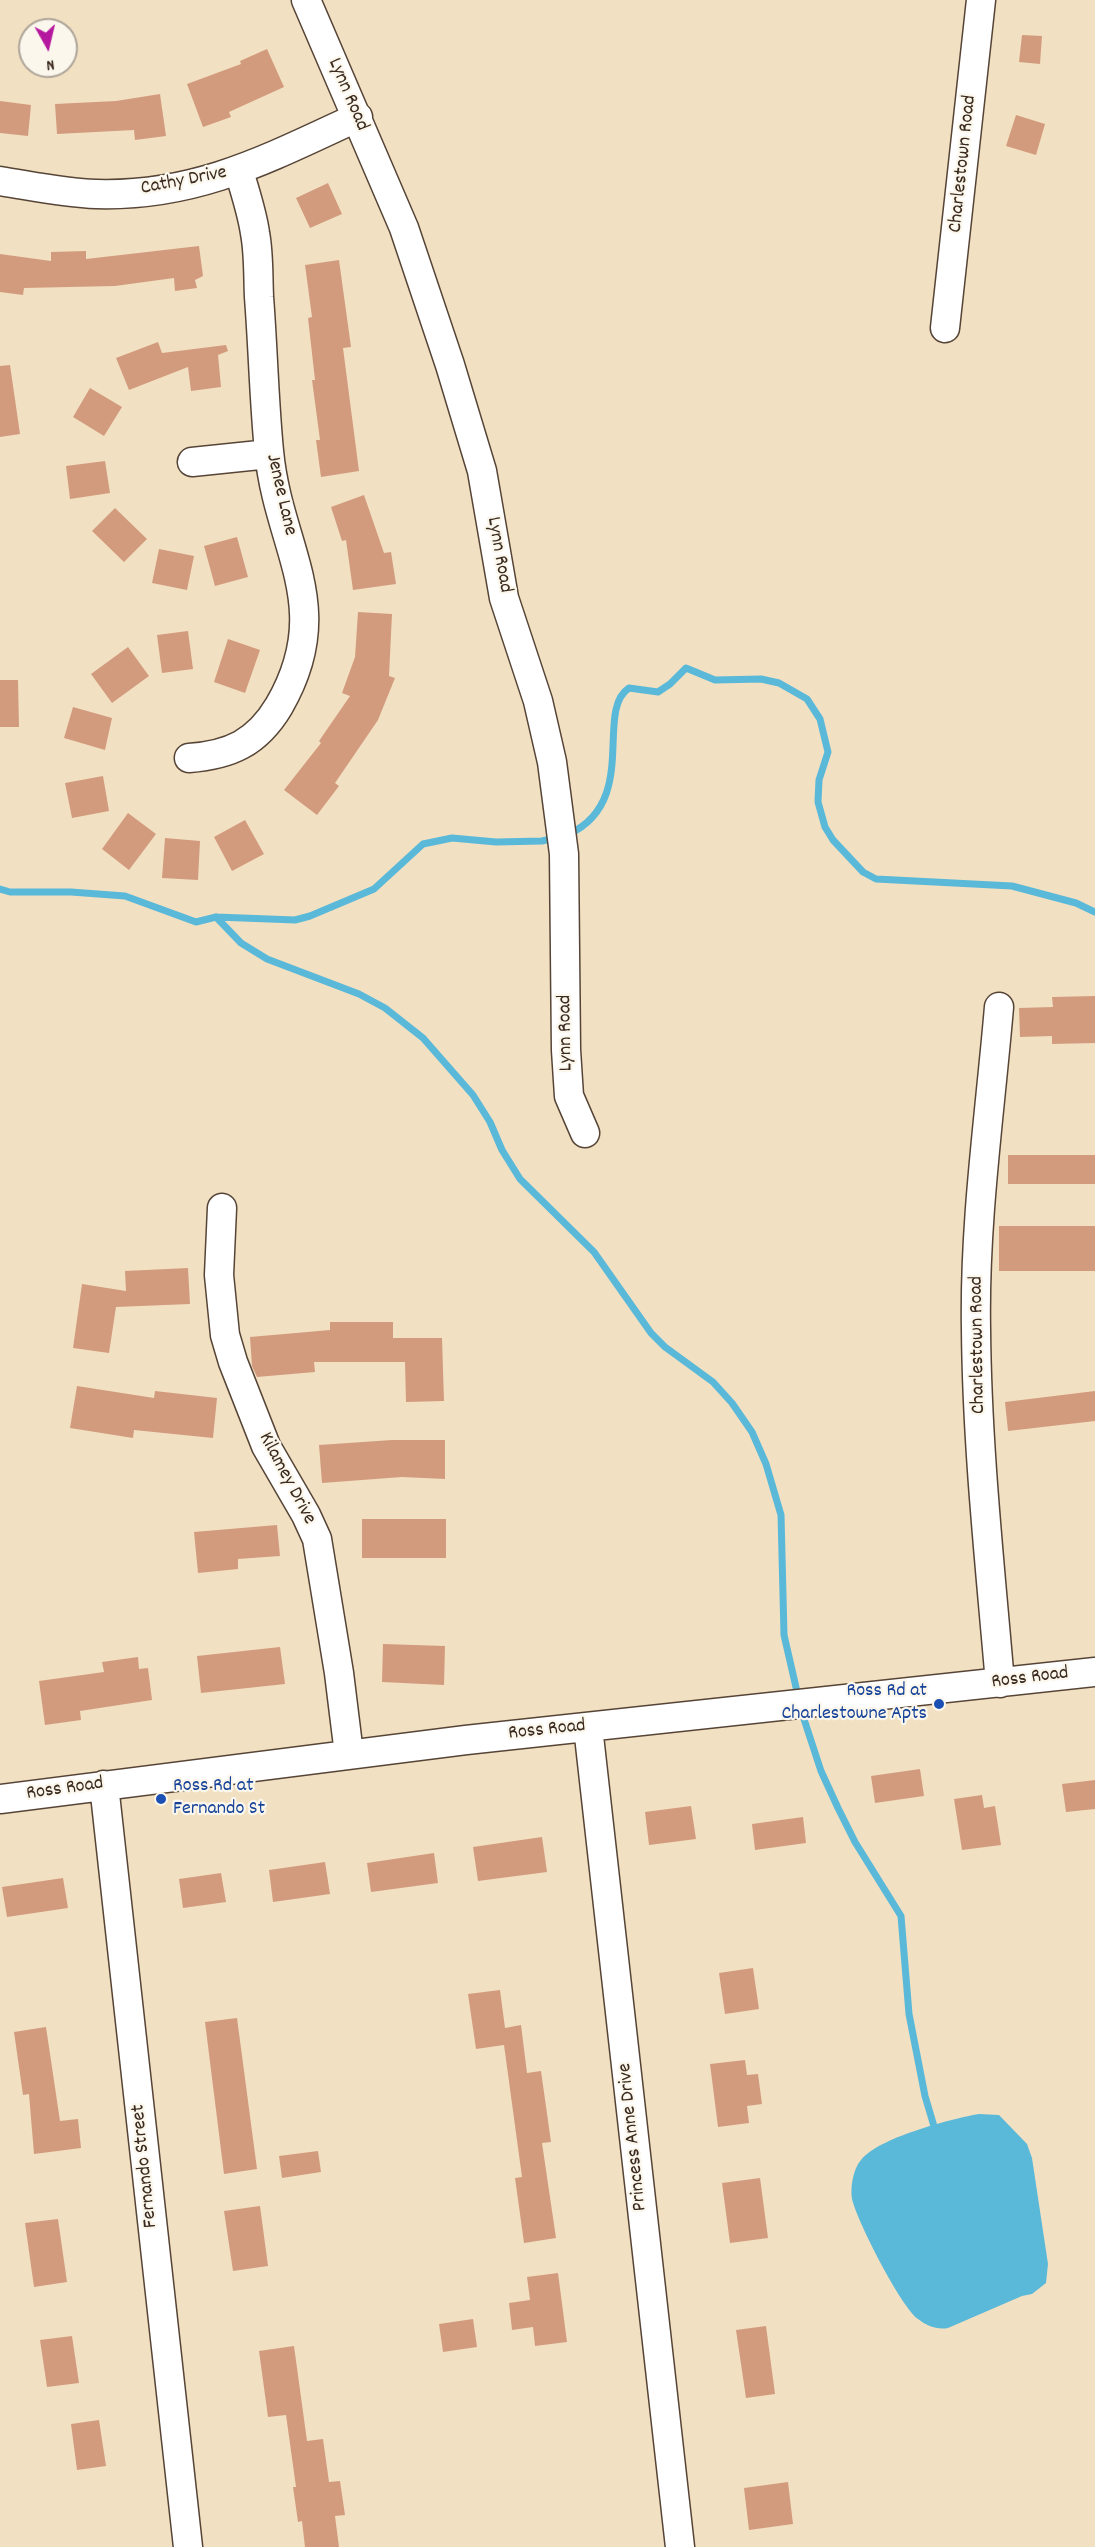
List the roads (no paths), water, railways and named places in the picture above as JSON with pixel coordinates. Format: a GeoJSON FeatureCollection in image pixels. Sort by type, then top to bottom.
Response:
{"type":"FeatureCollection","features":[{"type":"Feature","properties":{"kind":"street","name":"Lynn Road"},"geometry":{"type":"LineString","coordinates":[[306,0],[404,228],[471,431],[489,505],[504,598],[538,701],[552,762],[564,854],[566,1050],[569,1096],[585,1133]]}},
{"type":"Feature","properties":{"kind":"street","name":"Charlestown Road"},"geometry":{"type":"LineString","coordinates":[[945,328],[981,0]]}},
{"type":"Feature","properties":{"kind":"street","name":"Cathy Drive"},"geometry":{"type":"LineString","coordinates":[[0,181],[97,194],[184,186],[239,171],[358,117]]}},
{"type":"Feature","properties":{"kind":"street","name":"Jenee Lane"},"geometry":{"type":"LineString","coordinates":[[189,758],[214,756],[236,748],[256,736],[273,715],[289,688],[298,663],[303,637],[304,607],[300,573],[277,497],[269,454],[255,234],[239,171]]}},
{"type":"Feature","properties":{"kind":"street"},"geometry":{"type":"LineString","coordinates":[[192,462],[269,454]]}},
{"type":"Feature","properties":{"kind":"street","name":"Charlestown Road"},"geometry":{"type":"LineString","coordinates":[[999,1007],[980,1227],[975,1328],[978,1400],[1000,1683]]}},
{"type":"Feature","properties":{"kind":"street","name":"Kilamey Drive"},"geometry":{"type":"LineString","coordinates":[[222,1208],[219,1275],[225,1335],[233,1362],[266,1446],[306,1515],[316,1539],[339,1673],[349,1754]]}},
{"type":"Feature","properties":{"kind":"street","name":"Ross Road"},"geometry":{"type":"LineString","coordinates":[[0,1799],[588,1726],[1095,1672]]}},
{"type":"Feature","properties":{"kind":"street","name":"Princess Anne Drive"},"geometry":{"type":"LineString","coordinates":[[588,1726],[680,2547]]}},
{"type":"Feature","properties":{"kind":"street","name":"Fernando Street"},"geometry":{"type":"LineString","coordinates":[[105,1785],[188,2547]]}},
{"type":"Feature","properties":{"kind":"water"},"geometry":{"type":"Polygon","coordinates":[[[979,2114],[999,2115],[1027,2144],[1032,2158],[1048,2264],[1046,2283],[1032,2294],[1022,2296],[948,2328],[936,2328],[921,2321],[910,2311],[891,2282],[856,2210],[851,2195],[853,2179],[861,2160],[883,2144],[933,2125],[979,2114]]]}},
{"type":"Feature","properties":{"kind":"waterway"},"geometry":{"type":"LineString","coordinates":[[569,834],[591,819],[603,800],[610,779],[615,716],[619,700],[629,688],[658,692],[686,668],[715,680],[761,679],[779,683],[807,699],[820,719],[828,752],[819,780],[818,802],[825,827],[833,840],[863,872],[876,879],[1012,886],[1076,903],[1095,912]]}},
{"type":"Feature","properties":{"kind":"waterway"},"geometry":{"type":"LineString","coordinates":[[0,889],[10,892],[71,892],[125,896],[196,922],[216,917],[295,920],[374,889],[423,844],[452,838],[496,842],[542,841],[555,838]]}},
{"type":"Feature","properties":{"kind":"waterway"},"geometry":{"type":"LineString","coordinates":[[216,917],[241,943],[267,959],[359,994],[385,1008],[423,1038],[473,1095],[520,1179],[594,1252],[651,1333],[665,1347],[713,1382],[732,1403],[752,1432],[766,1464],[781,1515],[784,1635],[798,1696]]}},
{"type":"Feature","properties":{"kind":"waterway"},"geometry":{"type":"LineString","coordinates":[[801,1710],[821,1771],[838,1808],[855,1842],[901,1916],[909,2014],[925,2096],[936,2133]]}},
{"type":"Feature","properties":{"kind":"place","name":"Ross Rd at Charlestowne Apts"},"geometry":{"type":"Point","coordinates":[939,1704]}},
{"type":"Feature","properties":{"kind":"place","name":"Ross Rd at Fernando St"},"geometry":{"type":"Point","coordinates":[161,1799]}}]}
